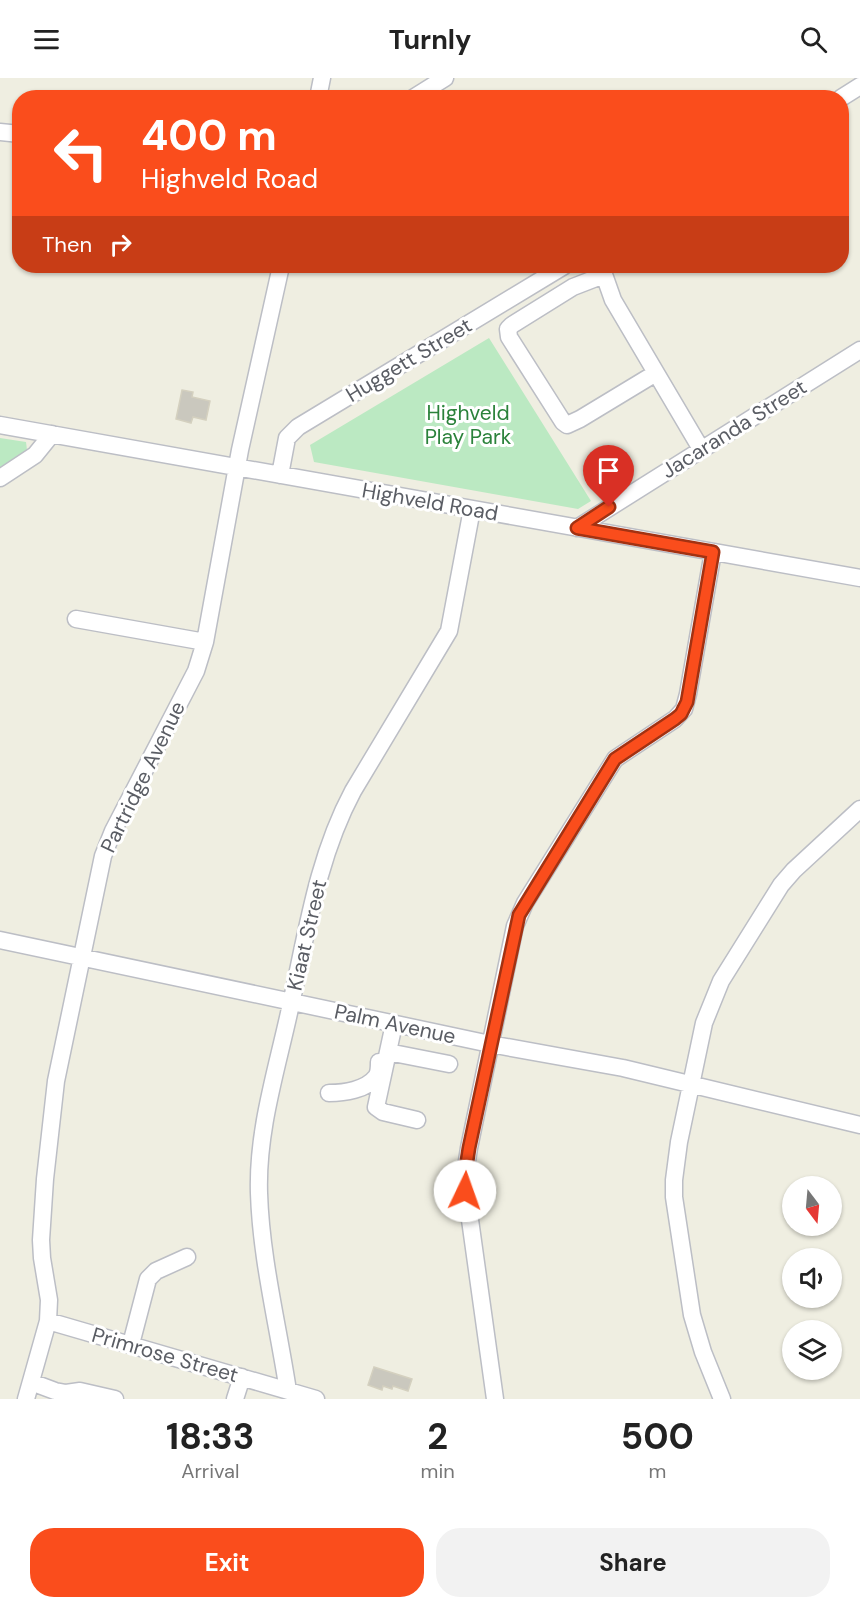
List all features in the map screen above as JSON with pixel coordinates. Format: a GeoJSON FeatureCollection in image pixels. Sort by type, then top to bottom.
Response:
{"type":"FeatureCollection","features":[{"type":"Feature","properties":{"kind":"street"},"geometry":{"type":"LineString","coordinates":[[426,90],[445,78]]}},
{"type":"Feature","properties":{"kind":"street","name":"Partridge Avenue"},"geometry":{"type":"LineString","coordinates":[[26,1399],[48,1321],[49,1300],[41,1250],[45,1179],[57,1081],[82,956],[108,841],[196,671],[205,642],[236,467],[279,273]]}},
{"type":"Feature","properties":{"kind":"street","name":"Huggett Street"},"geometry":{"type":"LineString","coordinates":[[280,475],[287,438],[298,428],[553,273]]}},
{"type":"Feature","properties":{"kind":"street"},"geometry":{"type":"LineString","coordinates":[[597,273],[512,325],[508,329],[509,337],[567,425],[573,424],[656,373]]}},
{"type":"Feature","properties":{"kind":"street"},"geometry":{"type":"LineString","coordinates":[[603,273],[616,306],[701,449]]}},
{"type":"Feature","properties":{"kind":"street","name":"Jacaranda Street"},"geometry":{"type":"LineString","coordinates":[[577,528],[860,350]]}},
{"type":"Feature","properties":{"kind":"street","name":"Highveld Road"},"geometry":{"type":"LineString","coordinates":[[0,425],[860,578]]}},
{"type":"Feature","properties":{"kind":"street"},"geometry":{"type":"LineString","coordinates":[[0,478],[35,454],[52,434]]}},
{"type":"Feature","properties":{"kind":"street","name":"Kiaat Street"},"geometry":{"type":"LineString","coordinates":[[288,1391],[263,1237],[259,1190],[260,1161],[268,1105],[302,943],[327,853],[341,814],[449,631],[472,509]]}},
{"type":"Feature","properties":{"kind":"street"},"geometry":{"type":"LineString","coordinates":[[495,1399],[470,1232],[465,1174],[515,926],[525,903],[615,759],[675,719],[684,709],[713,552]]}},
{"type":"Feature","properties":{"kind":"street"},"geometry":{"type":"LineString","coordinates":[[76,620],[205,642]]}},
{"type":"Feature","properties":{"kind":"street"},"geometry":{"type":"LineString","coordinates":[[722,1399],[703,1352],[695,1323],[674,1197],[674,1180],[680,1142],[701,1034],[713,997],[756,923],[787,877],[860,809]]}},
{"type":"Feature","properties":{"kind":"street","name":"Palm Avenue"},"geometry":{"type":"LineString","coordinates":[[0,940],[490,1044],[623,1068],[860,1125]]}},
{"type":"Feature","properties":{"kind":"street"},"geometry":{"type":"LineString","coordinates":[[390,1023],[388,1052],[376,1107],[383,1112],[417,1120]]}},
{"type":"Feature","properties":{"kind":"street"},"geometry":{"type":"LineString","coordinates":[[329,1093],[344,1094],[376,1077],[390,1023]]}},
{"type":"Feature","properties":{"kind":"street"},"geometry":{"type":"LineString","coordinates":[[388,1052],[449,1064]]}},
{"type":"Feature","properties":{"kind":"street"},"geometry":{"type":"LineString","coordinates":[[130,1344],[148,1279],[156,1271],[187,1257]]}},
{"type":"Feature","properties":{"kind":"street","name":"Primrose Street"},"geometry":{"type":"LineString","coordinates":[[48,1321],[316,1399]]}},
{"type":"Feature","properties":{"kind":"street"},"geometry":{"type":"LineString","coordinates":[[235,1399],[242,1377]]}},
{"type":"Feature","properties":{"kind":"street"},"geometry":{"type":"LineString","coordinates":[[31,1382],[65,1396],[80,1390],[115,1399]]}},
{"type":"Feature","properties":{"kind":"green space","name":"Highveld Play Park"},"geometry":{"type":"Polygon","coordinates":[[[489,338],[591,501],[578,509],[314,462],[310,445],[489,338]]]}},
{"type":"Feature","properties":{"kind":"green space"},"geometry":{"type":"Polygon","coordinates":[[[0,438],[26,442],[27,450],[0,469],[0,438]]]}},
{"type":"Feature","properties":{"kind":"building"},"geometry":{"type":"Polygon","coordinates":[[[182,390],[193,392],[192,397],[210,401],[206,420],[193,417],[191,423],[176,419],[182,390]]]}},
{"type":"Feature","properties":{"kind":"building"},"geometry":{"type":"Polygon","coordinates":[[[374,1367],[412,1379],[408,1391],[393,1386],[392,1389],[383,1386],[382,1390],[368,1385],[374,1367]]]}},
{"type":"Feature","properties":{"kind":"route"},"geometry":{"type":"LineString","coordinates":[[465,1191],[469,1148],[519,915],[606,770],[624,752],[681,714],[687,702],[713,552],[577,528],[609,507]]}}]}
